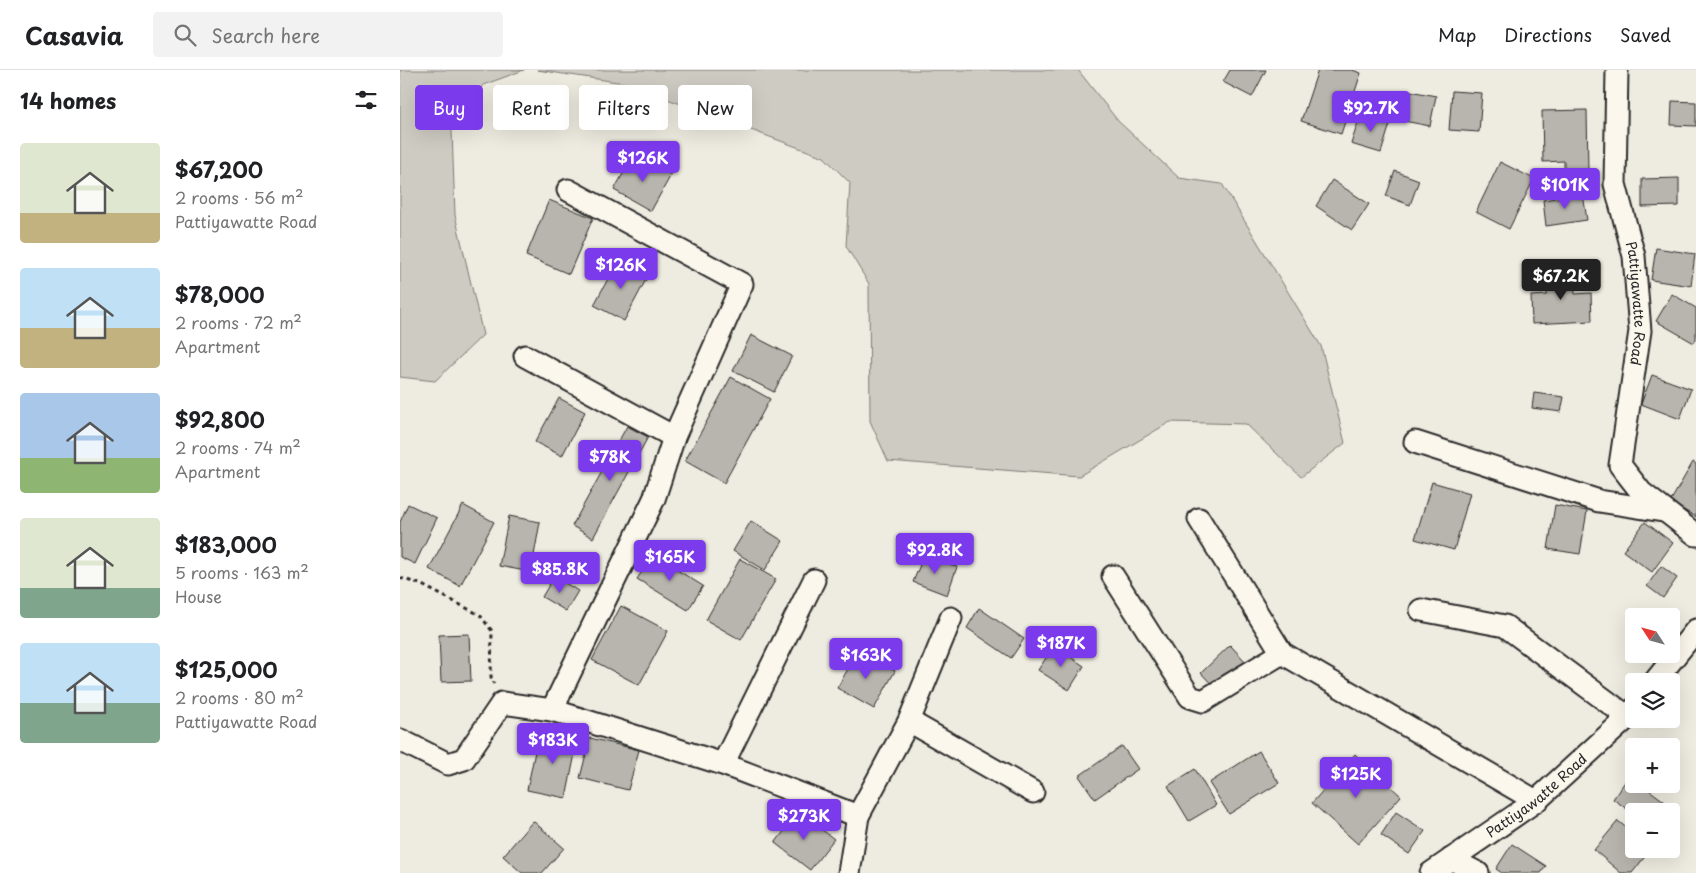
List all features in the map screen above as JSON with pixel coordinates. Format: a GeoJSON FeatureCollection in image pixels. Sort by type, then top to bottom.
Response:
{"type":"FeatureCollection","features":[{"type":"Feature","properties":{"kind":"street","name":"Pattiyawatte Road"},"geometry":{"type":"LineString","coordinates":[[1614,70],[1615,184],[1634,256],[1640,331],[1620,465],[1641,492],[1696,535]]}},
{"type":"Feature","properties":{"kind":"street"},"geometry":{"type":"LineString","coordinates":[[552,710],[654,499],[674,437],[742,284],[568,190]]}},
{"type":"Feature","properties":{"kind":"street"},"geometry":{"type":"LineString","coordinates":[[525,356],[674,437]]}},
{"type":"Feature","properties":{"kind":"street"},"geometry":{"type":"LineString","coordinates":[[1415,442],[1599,501],[1667,512]]}},
{"type":"Feature","properties":{"kind":"street"},"geometry":{"type":"LineString","coordinates":[[1199,519],[1282,653],[1536,801]]}},
{"type":"Feature","properties":{"kind":"street"},"geometry":{"type":"LineString","coordinates":[[1114,576],[1190,697],[1203,701],[1282,653]]}},
{"type":"Feature","properties":{"kind":"street"},"geometry":{"type":"LineString","coordinates":[[723,764],[814,580]]}},
{"type":"Feature","properties":{"kind":"street"},"geometry":{"type":"LineString","coordinates":[[1421,610],[1505,626],[1625,709]]}},
{"type":"Feature","properties":{"kind":"street"},"geometry":{"type":"LineString","coordinates":[[849,873],[858,816],[909,721],[951,618]]}},
{"type":"Feature","properties":{"kind":"street"},"geometry":{"type":"LineString","coordinates":[[1661,673],[1696,630]]}},
{"type":"Feature","properties":{"kind":"street"},"geometry":{"type":"LineString","coordinates":[[400,740],[448,764],[464,759],[502,704],[552,710],[723,764],[858,816]]}},
{"type":"Feature","properties":{"kind":"street","name":"Pattiyawatte Road"},"geometry":{"type":"LineString","coordinates":[[1431,873],[1536,801],[1625,719]]}},
{"type":"Feature","properties":{"kind":"street"},"geometry":{"type":"LineString","coordinates":[[909,721],[1033,792]]}},
{"type":"Feature","properties":{"kind":"street"},"geometry":{"type":"LineString","coordinates":[[1452,859],[1478,873]]}},
{"type":"Feature","properties":{"kind":"path"},"geometry":{"type":"LineString","coordinates":[[400,578],[420,584],[480,615],[492,631],[491,677],[502,704]]}},
{"type":"Feature","properties":{"kind":"shaded area"},"geometry":{"type":"Polygon","coordinates":[[[400,70],[524,70],[483,85],[415,85],[415,130],[453,130],[455,215],[483,335],[435,381],[400,377],[400,70]]]}},
{"type":"Feature","properties":{"kind":"shaded area"},"geometry":{"type":"Polygon","coordinates":[[[537,70],[1078,70],[1118,121],[1179,178],[1222,184],[1321,346],[1345,443],[1301,477],[1246,424],[1170,422],[1079,476],[888,461],[870,421],[869,284],[846,246],[850,183],[824,157],[751,130],[752,85],[678,85],[678,103],[668,99],[668,85],[629,85],[537,70]]]}},
{"type":"Feature","properties":{"kind":"building"},"geometry":{"type":"Polygon","coordinates":[[[1230,70],[1266,70],[1252,97],[1223,82],[1230,70]]]}},
{"type":"Feature","properties":{"kind":"building"},"geometry":{"type":"Polygon","coordinates":[[[1318,70],[1352,70],[1361,73],[1341,134],[1301,121],[1318,70]]]}},
{"type":"Feature","properties":{"kind":"building"},"geometry":{"type":"Polygon","coordinates":[[[1410,91],[1436,96],[1430,126],[1404,121],[1410,91]]]}},
{"type":"Feature","properties":{"kind":"building"},"geometry":{"type":"Polygon","coordinates":[[[1452,91],[1482,93],[1479,132],[1449,130],[1452,91]]]}},
{"type":"Feature","properties":{"kind":"building"},"geometry":{"type":"Polygon","coordinates":[[[1672,101],[1696,102],[1696,126],[1671,125],[1672,101]]]}},
{"type":"Feature","properties":{"kind":"building"},"geometry":{"type":"Polygon","coordinates":[[[1587,110],[1588,171],[1564,171],[1564,161],[1543,162],[1542,111],[1587,110]]]}},
{"type":"Feature","properties":{"kind":"building"},"geometry":{"type":"Polygon","coordinates":[[[1361,113],[1391,121],[1381,153],[1351,144],[1361,113]]]}},
{"type":"Feature","properties":{"kind":"building"},"geometry":{"type":"Polygon","coordinates":[[[634,154],[671,175],[651,211],[614,190],[634,154]]]}},
{"type":"Feature","properties":{"kind":"building"},"geometry":{"type":"Polygon","coordinates":[[[1500,162],[1534,179],[1509,229],[1476,212],[1500,162]]]}},
{"type":"Feature","properties":{"kind":"building"},"geometry":{"type":"Polygon","coordinates":[[[1395,171],[1419,180],[1410,205],[1386,196],[1395,171]]]}},
{"type":"Feature","properties":{"kind":"building"},"geometry":{"type":"Polygon","coordinates":[[[1582,177],[1595,177],[1595,191],[1581,191],[1582,177]]]}},
{"type":"Feature","properties":{"kind":"building"},"geometry":{"type":"Polygon","coordinates":[[[1679,178],[1679,206],[1642,207],[1642,179],[1679,178]]]}},
{"type":"Feature","properties":{"kind":"building"},"geometry":{"type":"Polygon","coordinates":[[[1332,180],[1369,204],[1352,230],[1316,206],[1332,180]]]}},
{"type":"Feature","properties":{"kind":"building"},"geometry":{"type":"Polygon","coordinates":[[[1583,194],[1587,220],[1546,226],[1543,200],[1583,194]]]}},
{"type":"Feature","properties":{"kind":"building"},"geometry":{"type":"Polygon","coordinates":[[[549,200],[593,218],[569,274],[526,256],[549,200]]]}},
{"type":"Feature","properties":{"kind":"building"},"geometry":{"type":"Polygon","coordinates":[[[1656,248],[1695,254],[1691,286],[1651,280],[1656,248]]]}},
{"type":"Feature","properties":{"kind":"building"},"geometry":{"type":"Polygon","coordinates":[[[619,258],[649,274],[624,321],[594,305],[619,258]]]}},
{"type":"Feature","properties":{"kind":"building"},"geometry":{"type":"Polygon","coordinates":[[[1574,270],[1575,294],[1591,293],[1592,321],[1532,324],[1531,296],[1547,295],[1546,271],[1574,270]]]}},
{"type":"Feature","properties":{"kind":"building"},"geometry":{"type":"Polygon","coordinates":[[[1672,294],[1696,308],[1696,339],[1694,343],[1656,321],[1672,294]]]}},
{"type":"Feature","properties":{"kind":"building"},"geometry":{"type":"Polygon","coordinates":[[[751,335],[792,356],[774,392],[733,371],[751,335]]]}},
{"type":"Feature","properties":{"kind":"building"},"geometry":{"type":"Polygon","coordinates":[[[1652,375],[1691,389],[1680,419],[1641,404],[1652,375]]]}},
{"type":"Feature","properties":{"kind":"building"},"geometry":{"type":"Polygon","coordinates":[[[731,377],[770,399],[724,483],[685,461],[731,377]]]}},
{"type":"Feature","properties":{"kind":"building"},"geometry":{"type":"Polygon","coordinates":[[[1534,393],[1564,397],[1561,412],[1532,408],[1534,393]]]}},
{"type":"Feature","properties":{"kind":"building"},"geometry":{"type":"Polygon","coordinates":[[[559,398],[585,412],[562,456],[535,442],[559,398]]]}},
{"type":"Feature","properties":{"kind":"building"},"geometry":{"type":"Polygon","coordinates":[[[627,426],[648,437],[593,538],[572,526],[627,426]]]}},
{"type":"Feature","properties":{"kind":"building"},"geometry":{"type":"Polygon","coordinates":[[[1693,462],[1696,464],[1696,517],[1670,502],[1693,462]]]}},
{"type":"Feature","properties":{"kind":"building"},"geometry":{"type":"Polygon","coordinates":[[[1432,482],[1470,493],[1454,550],[1415,539],[1432,482]]]}},
{"type":"Feature","properties":{"kind":"building"},"geometry":{"type":"Polygon","coordinates":[[[408,504],[437,518],[415,564],[400,557],[400,522],[408,504]]]}},
{"type":"Feature","properties":{"kind":"building"},"geometry":{"type":"Polygon","coordinates":[[[463,505],[494,522],[460,586],[429,569],[463,505]]]}},
{"type":"Feature","properties":{"kind":"building"},"geometry":{"type":"Polygon","coordinates":[[[1555,505],[1587,511],[1580,554],[1548,549],[1555,505]]]}},
{"type":"Feature","properties":{"kind":"building"},"geometry":{"type":"Polygon","coordinates":[[[509,516],[540,522],[531,572],[499,566],[509,516]]]}},
{"type":"Feature","properties":{"kind":"building"},"geometry":{"type":"Polygon","coordinates":[[[751,521],[783,541],[765,570],[733,551],[751,521]]]}},
{"type":"Feature","properties":{"kind":"building"},"geometry":{"type":"Polygon","coordinates":[[[1645,522],[1673,543],[1652,572],[1623,551],[1645,522]]]}},
{"type":"Feature","properties":{"kind":"building"},"geometry":{"type":"Polygon","coordinates":[[[653,555],[703,586],[688,610],[637,579],[653,555]]]}},
{"type":"Feature","properties":{"kind":"building"},"geometry":{"type":"Polygon","coordinates":[[[924,555],[957,567],[947,595],[913,582],[924,555]]]}},
{"type":"Feature","properties":{"kind":"building"},"geometry":{"type":"Polygon","coordinates":[[[740,559],[776,579],[741,640],[706,620],[740,559]]]}},
{"type":"Feature","properties":{"kind":"building"},"geometry":{"type":"Polygon","coordinates":[[[1661,566],[1677,578],[1663,598],[1647,586],[1661,566]]]}},
{"type":"Feature","properties":{"kind":"building"},"geometry":{"type":"Polygon","coordinates":[[[554,576],[578,591],[566,611],[542,597],[554,576]]]}},
{"type":"Feature","properties":{"kind":"building"},"geometry":{"type":"Polygon","coordinates":[[[621,606],[668,631],[639,685],[592,660],[621,606]]]}},
{"type":"Feature","properties":{"kind":"building"},"geometry":{"type":"Polygon","coordinates":[[[979,608],[1024,639],[1011,658],[967,628],[979,608]]]}},
{"type":"Feature","properties":{"kind":"building"},"geometry":{"type":"Polygon","coordinates":[[[469,634],[471,681],[441,682],[439,635],[469,634]]]}},
{"type":"Feature","properties":{"kind":"building"},"geometry":{"type":"Polygon","coordinates":[[[1230,645],[1246,662],[1216,689],[1201,673],[1230,645]]]}},
{"type":"Feature","properties":{"kind":"building"},"geometry":{"type":"Polygon","coordinates":[[[1054,646],[1084,666],[1069,690],[1038,670],[1054,646]]]}},
{"type":"Feature","properties":{"kind":"building"},"geometry":{"type":"Polygon","coordinates":[[[859,650],[895,671],[874,709],[837,688],[859,650]]]}},
{"type":"Feature","properties":{"kind":"building"},"geometry":{"type":"Polygon","coordinates":[[[539,732],[578,739],[566,798],[527,790],[539,732]]]}},
{"type":"Feature","properties":{"kind":"building"},"geometry":{"type":"Polygon","coordinates":[[[590,738],[639,750],[628,790],[580,778],[590,738]]]}},
{"type":"Feature","properties":{"kind":"building"},"geometry":{"type":"Polygon","coordinates":[[[1122,746],[1138,769],[1095,799],[1079,776],[1122,746]]]}},
{"type":"Feature","properties":{"kind":"building"},"geometry":{"type":"Polygon","coordinates":[[[1259,751],[1279,783],[1229,814],[1209,783],[1259,751]]]}},
{"type":"Feature","properties":{"kind":"building"},"geometry":{"type":"Polygon","coordinates":[[[1355,754],[1401,796],[1358,844],[1312,803],[1355,754]]]}},
{"type":"Feature","properties":{"kind":"building"},"geometry":{"type":"Polygon","coordinates":[[[1195,769],[1216,805],[1189,821],[1168,786],[1195,769]]]}},
{"type":"Feature","properties":{"kind":"building"},"geometry":{"type":"Polygon","coordinates":[[[1625,782],[1625,793],[1653,793],[1664,801],[1662,803],[1625,803],[1625,808],[1613,799],[1625,782]]]}},
{"type":"Feature","properties":{"kind":"building"},"geometry":{"type":"Polygon","coordinates":[[[799,812],[834,839],[810,870],[775,843],[799,812]]]}},
{"type":"Feature","properties":{"kind":"building"},"geometry":{"type":"Polygon","coordinates":[[[1396,812],[1425,831],[1409,854],[1381,835],[1396,812]]]}},
{"type":"Feature","properties":{"kind":"building"},"geometry":{"type":"Polygon","coordinates":[[[533,821],[564,848],[542,873],[522,873],[503,856],[533,821]]]}},
{"type":"Feature","properties":{"kind":"building"},"geometry":{"type":"Polygon","coordinates":[[[1618,821],[1625,827],[1625,858],[1644,858],[1632,873],[1621,873],[1594,850],[1618,821]]]}},
{"type":"Feature","properties":{"kind":"building"},"geometry":{"type":"Polygon","coordinates":[[[1512,844],[1546,866],[1541,873],[1502,873],[1496,869],[1512,844]]]}}]}
